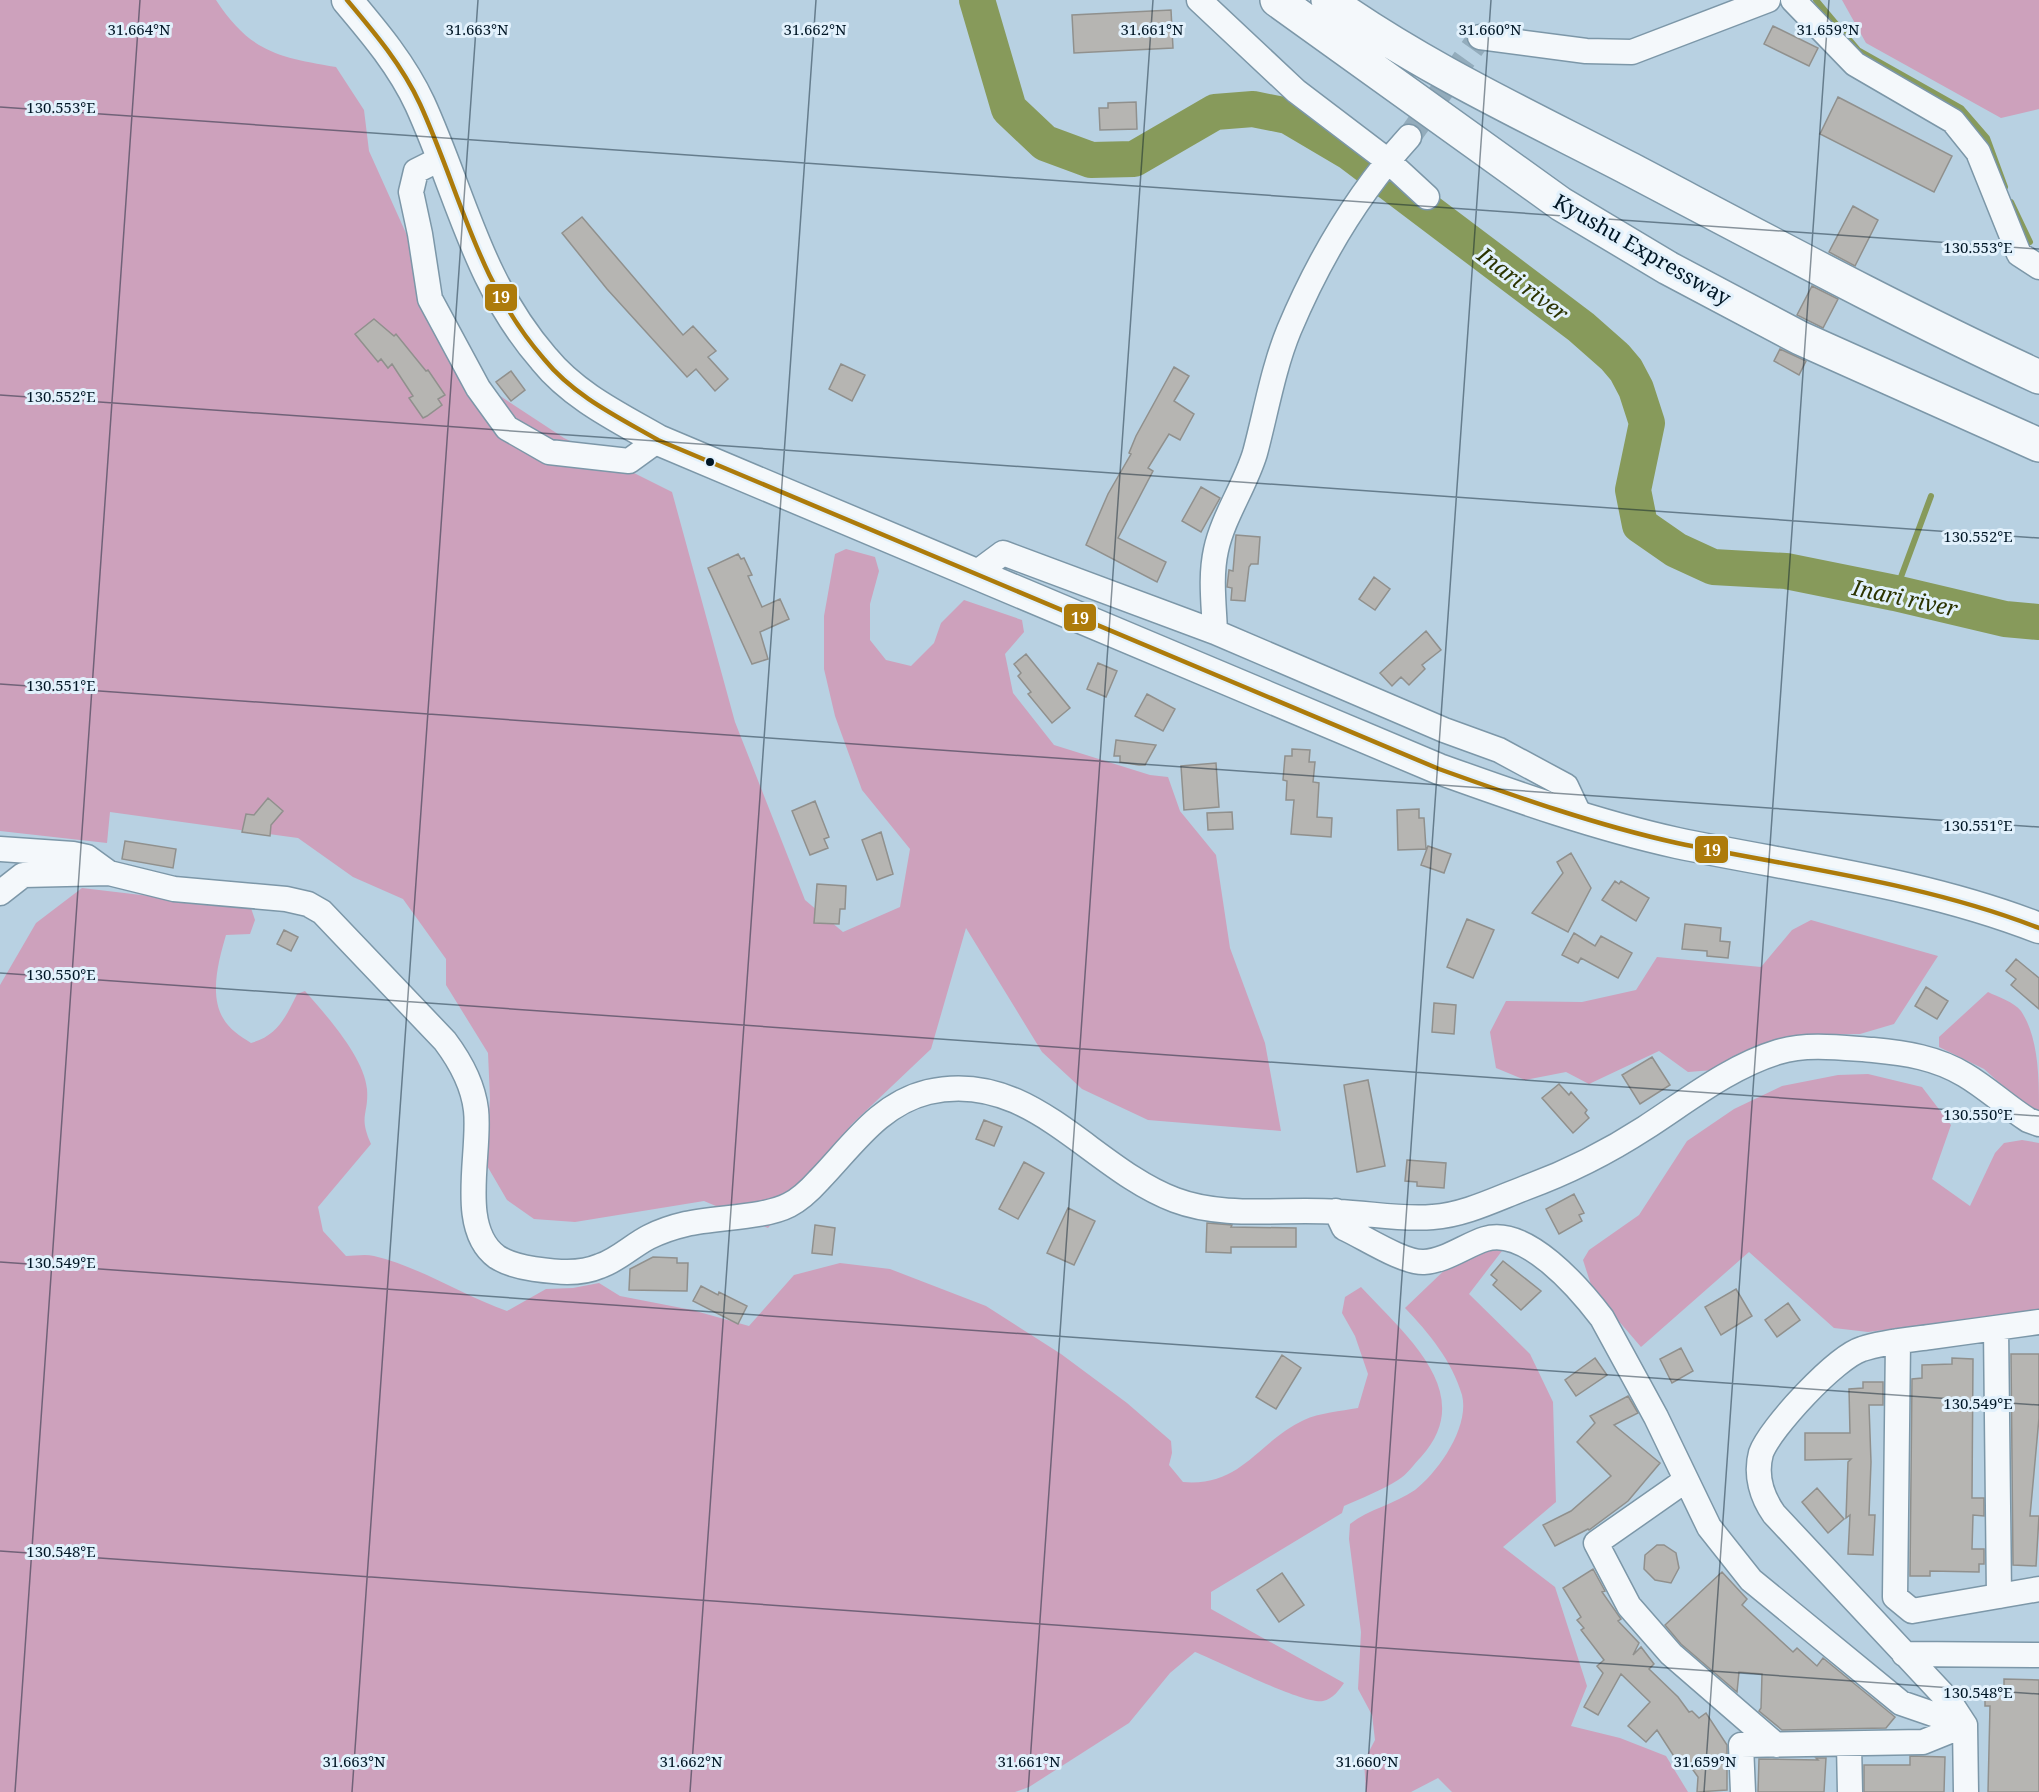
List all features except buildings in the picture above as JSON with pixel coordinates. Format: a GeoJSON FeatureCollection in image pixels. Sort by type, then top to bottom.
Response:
{"type":"FeatureCollection","features":[{"type":"Feature","properties":{"kind":"highway","name":"Kyushu Expressway"},"geometry":{"type":"LineString","coordinates":[[1277,0],[1561,204],[1668,268],[1800,338],[2039,445]]}},
{"type":"Feature","properties":{"kind":"highway"},"geometry":{"type":"LineString","coordinates":[[1328,0],[1437,68],[1833,276],[2039,377]]}},
{"type":"Feature","properties":{"kind":"main road"},"geometry":{"type":"LineString","coordinates":[[347,0],[383,43],[419,102],[486,273],[506,311],[538,352],[573,388],[658,440],[1439,769],[1580,816],[1674,842],[1903,888],[1982,907],[2039,928]]}},
{"type":"Feature","properties":{"kind":"street"},"geometry":{"type":"LineString","coordinates":[[1199,0],[1296,91],[1388,160],[1427,197]]}},
{"type":"Feature","properties":{"kind":"street"},"geometry":{"type":"LineString","coordinates":[[1480,37],[1586,51],[1632,52],[1768,0]]}},
{"type":"Feature","properties":{"kind":"street"},"geometry":{"type":"LineString","coordinates":[[1793,0],[1855,64],[1953,121],[1978,152],[2019,254],[2039,267]]}},
{"type":"Feature","properties":{"kind":"street"},"geometry":{"type":"LineString","coordinates":[[1215,632],[1212,572],[1216,549],[1254,456],[1289,330],[1322,262],[1358,201],[1388,160],[1409,138]]}},
{"type":"Feature","properties":{"kind":"street"},"geometry":{"type":"LineString","coordinates":[[442,158],[416,171],[411,192],[430,299],[478,388],[507,428],[549,452],[629,460],[658,440]]}},
{"type":"Feature","properties":{"kind":"street"},"geometry":{"type":"LineString","coordinates":[[976,573],[1002,553],[1215,632],[1444,730],[1499,750],[1566,786],[1580,816]]}},
{"type":"Feature","properties":{"kind":"street"},"geometry":{"type":"LineString","coordinates":[[0,849],[73,854],[87,858],[109,873]]}},
{"type":"Feature","properties":{"kind":"street"},"geometry":{"type":"LineString","coordinates":[[0,893],[23,875],[109,873],[174,889],[286,898],[308,904],[322,912],[445,1041],[460,1062],[476,1110],[475,1220],[483,1242],[498,1257],[515,1265],[575,1272],[601,1266],[652,1235],[676,1227],[708,1219],[775,1210],[790,1205],[805,1195],[874,1119],[906,1098],[955,1087],[996,1093],[1036,1109],[1121,1171],[1175,1200],[1207,1210],[1336,1211],[1437,1217],[1468,1209],[1553,1178],[1639,1132],[1714,1082],[1751,1062],[1783,1050],[1835,1047],[1893,1052],[1932,1059],[1965,1075],[2020,1115],[2039,1124]]}},
{"type":"Feature","properties":{"kind":"street"},"geometry":{"type":"LineString","coordinates":[[1336,1211],[1344,1228],[1412,1260],[1433,1260],[1495,1237],[1510,1238],[1530,1246],[1590,1303],[1602,1318],[1656,1417],[1709,1527],[1751,1580],[1901,1703],[1965,1725]]}},
{"type":"Feature","properties":{"kind":"street"},"geometry":{"type":"LineString","coordinates":[[1966,1792],[1965,1725],[1950,1702],[1774,1514],[1765,1501],[1759,1470],[1761,1454],[1769,1438],[1828,1370],[1860,1349],[1898,1341],[2039,1322]]}},
{"type":"Feature","properties":{"kind":"street"},"geometry":{"type":"LineString","coordinates":[[1996,1328],[1999,1596]]}},
{"type":"Feature","properties":{"kind":"street"},"geometry":{"type":"LineString","coordinates":[[1898,1341],[1894,1597],[1912,1611],[2039,1589]]}},
{"type":"Feature","properties":{"kind":"street"},"geometry":{"type":"LineString","coordinates":[[1686,1480],[1596,1542],[1629,1605],[1671,1654],[1776,1745]]}},
{"type":"Feature","properties":{"kind":"street"},"geometry":{"type":"LineString","coordinates":[[1904,1654],[2039,1655]]}},
{"type":"Feature","properties":{"kind":"street"},"geometry":{"type":"LineString","coordinates":[[1743,1792],[1741,1745],[1923,1742],[1965,1725]]}},
{"type":"Feature","properties":{"kind":"street"},"geometry":{"type":"LineString","coordinates":[[1850,1744],[1850,1792]]}},
{"type":"Feature","properties":{"kind":"shaded area"},"geometry":{"type":"Polygon","coordinates":[[[0,0],[216,0],[241,31],[267,49],[298,60],[336,67],[364,110],[369,151],[423,271],[488,388],[564,438],[672,492],[735,722],[805,900],[843,932],[900,907],[910,849],[862,790],[835,716],[824,669],[824,616],[835,554],[846,549],[875,557],[879,571],[870,604],[870,640],[886,660],[911,666],[934,643],[941,623],[964,600],[1022,620],[1024,632],[1005,654],[1013,693],[1054,745],[1150,775],[1168,777],[1180,811],[1216,855],[1230,948],[1265,1043],[1281,1131],[1148,1120],[1082,1089],[1042,1052],[966,928],[931,1049],[852,1124],[768,1228],[704,1201],[575,1222],[534,1219],[507,1200],[486,1164],[490,1099],[488,1053],[446,985],[446,959],[403,899],[353,877],[298,838],[110,812],[107,843],[0,831],[0,0]]]}},
{"type":"Feature","properties":{"kind":"shaded area"},"geometry":{"type":"Polygon","coordinates":[[[1842,0],[2039,0],[2039,109],[2001,118],[1866,43],[1842,0]]]}},
{"type":"Feature","properties":{"kind":"shaded area"},"geometry":{"type":"Polygon","coordinates":[[[82,888],[251,908],[255,920],[250,934],[226,935],[221,955],[216,988],[219,1009],[225,1022],[251,1043],[260,1040],[280,1025],[297,994],[305,991],[352,1050],[367,1089],[365,1127],[371,1144],[318,1207],[323,1231],[346,1256],[371,1255],[391,1261],[507,1311],[546,1289],[573,1288],[599,1283],[620,1296],[692,1310],[749,1326],[794,1275],[840,1263],[890,1269],[986,1306],[1061,1354],[1127,1403],[1171,1441],[1172,1453],[1169,1465],[1183,1482],[1203,1482],[1220,1478],[1235,1470],[1288,1429],[1304,1420],[1358,1408],[1368,1374],[1355,1336],[1342,1313],[1345,1297],[1361,1287],[1397,1324],[1429,1366],[1439,1387],[1442,1410],[1437,1433],[1421,1457],[1401,1478],[1379,1491],[1344,1506],[1342,1513],[1211,1592],[1211,1609],[1344,1683],[1330,1698],[1323,1701],[1313,1700],[1280,1690],[1195,1652],[1170,1673],[1129,1723],[1029,1787],[1015,1792],[0,1792],[0,985],[36,923],[82,888]]]}},
{"type":"Feature","properties":{"kind":"shaded area"},"geometry":{"type":"Polygon","coordinates":[[[1811,920],[1938,956],[1894,1024],[1860,1034],[1806,1035],[1761,1045],[1714,1070],[1688,1072],[1659,1051],[1589,1084],[1566,1072],[1525,1080],[1496,1068],[1490,1032],[1506,1001],[1582,1002],[1636,990],[1657,957],[1761,967],[1792,930],[1811,920]]]}},
{"type":"Feature","properties":{"kind":"shaded area"},"geometry":{"type":"Polygon","coordinates":[[[1988,992],[2014,1005],[2021,1011],[2027,1022],[2037,1059],[2039,1111],[2022,1103],[1984,1069],[1939,1047],[1939,1037],[1988,992]]]}},
{"type":"Feature","properties":{"kind":"shaded area"},"geometry":{"type":"Polygon","coordinates":[[[1868,1074],[1922,1087],[1951,1125],[1932,1179],[1970,1206],[1995,1153],[2004,1143],[2022,1140],[2039,1143],[2039,1310],[1868,1332],[1834,1328],[1749,1252],[1641,1347],[1593,1291],[1583,1260],[1589,1250],[1639,1215],[1687,1141],[1734,1109],[1782,1086],[1838,1075],[1868,1074]]]}},
{"type":"Feature","properties":{"kind":"shaded area"},"geometry":{"type":"Polygon","coordinates":[[[1478,1247],[1505,1247],[1469,1294],[1530,1354],[1553,1402],[1556,1502],[1503,1547],[1555,1587],[1587,1686],[1571,1726],[1620,1738],[1666,1756],[1688,1792],[1452,1792],[1438,1778],[1411,1792],[1366,1792],[1364,1761],[1375,1740],[1372,1715],[1358,1689],[1361,1632],[1349,1539],[1350,1524],[1365,1514],[1415,1490],[1442,1460],[1457,1434],[1463,1408],[1458,1383],[1439,1348],[1405,1308],[1453,1262],[1478,1247]]]}},
{"type":"Feature","properties":{"kind":"waterway","name":"Inari river"},"geometry":{"type":"LineString","coordinates":[[977,0],[1009,109],[1045,143],[1091,160],[1134,159],[1215,112],[1253,109],[1288,116],[1349,152],[1581,327],[1615,357],[1626,370],[1636,389],[1647,423],[1633,490],[1640,525],[1676,550],[1713,567],[1786,571],[1895,593],[2005,619],[2039,622]]}},
{"type":"Feature","properties":{"kind":"waterway"},"geometry":{"type":"LineString","coordinates":[[1816,0],[1858,50],[1961,108],[1987,138],[2005,187]]}},
{"type":"Feature","properties":{"kind":"waterway"},"geometry":{"type":"LineString","coordinates":[[2011,202],[2030,242]]}},
{"type":"Feature","properties":{"kind":"waterway"},"geometry":{"type":"LineString","coordinates":[[1895,593],[1931,496]]}},
{"type":"Feature","properties":{"kind":"tunnel"},"geometry":{"type":"LineString","coordinates":[[1409,137],[1480,37]]}},
{"type":"Feature","properties":{"kind":"transit line","name":"19"},"geometry":{"type":"LineString","coordinates":[[347,0],[387,49],[413,90],[486,268],[521,330],[544,359],[569,384],[597,405],[658,440],[1439,769],[1557,810],[1647,836],[1906,888],[1995,912],[2039,928]]}}]}
